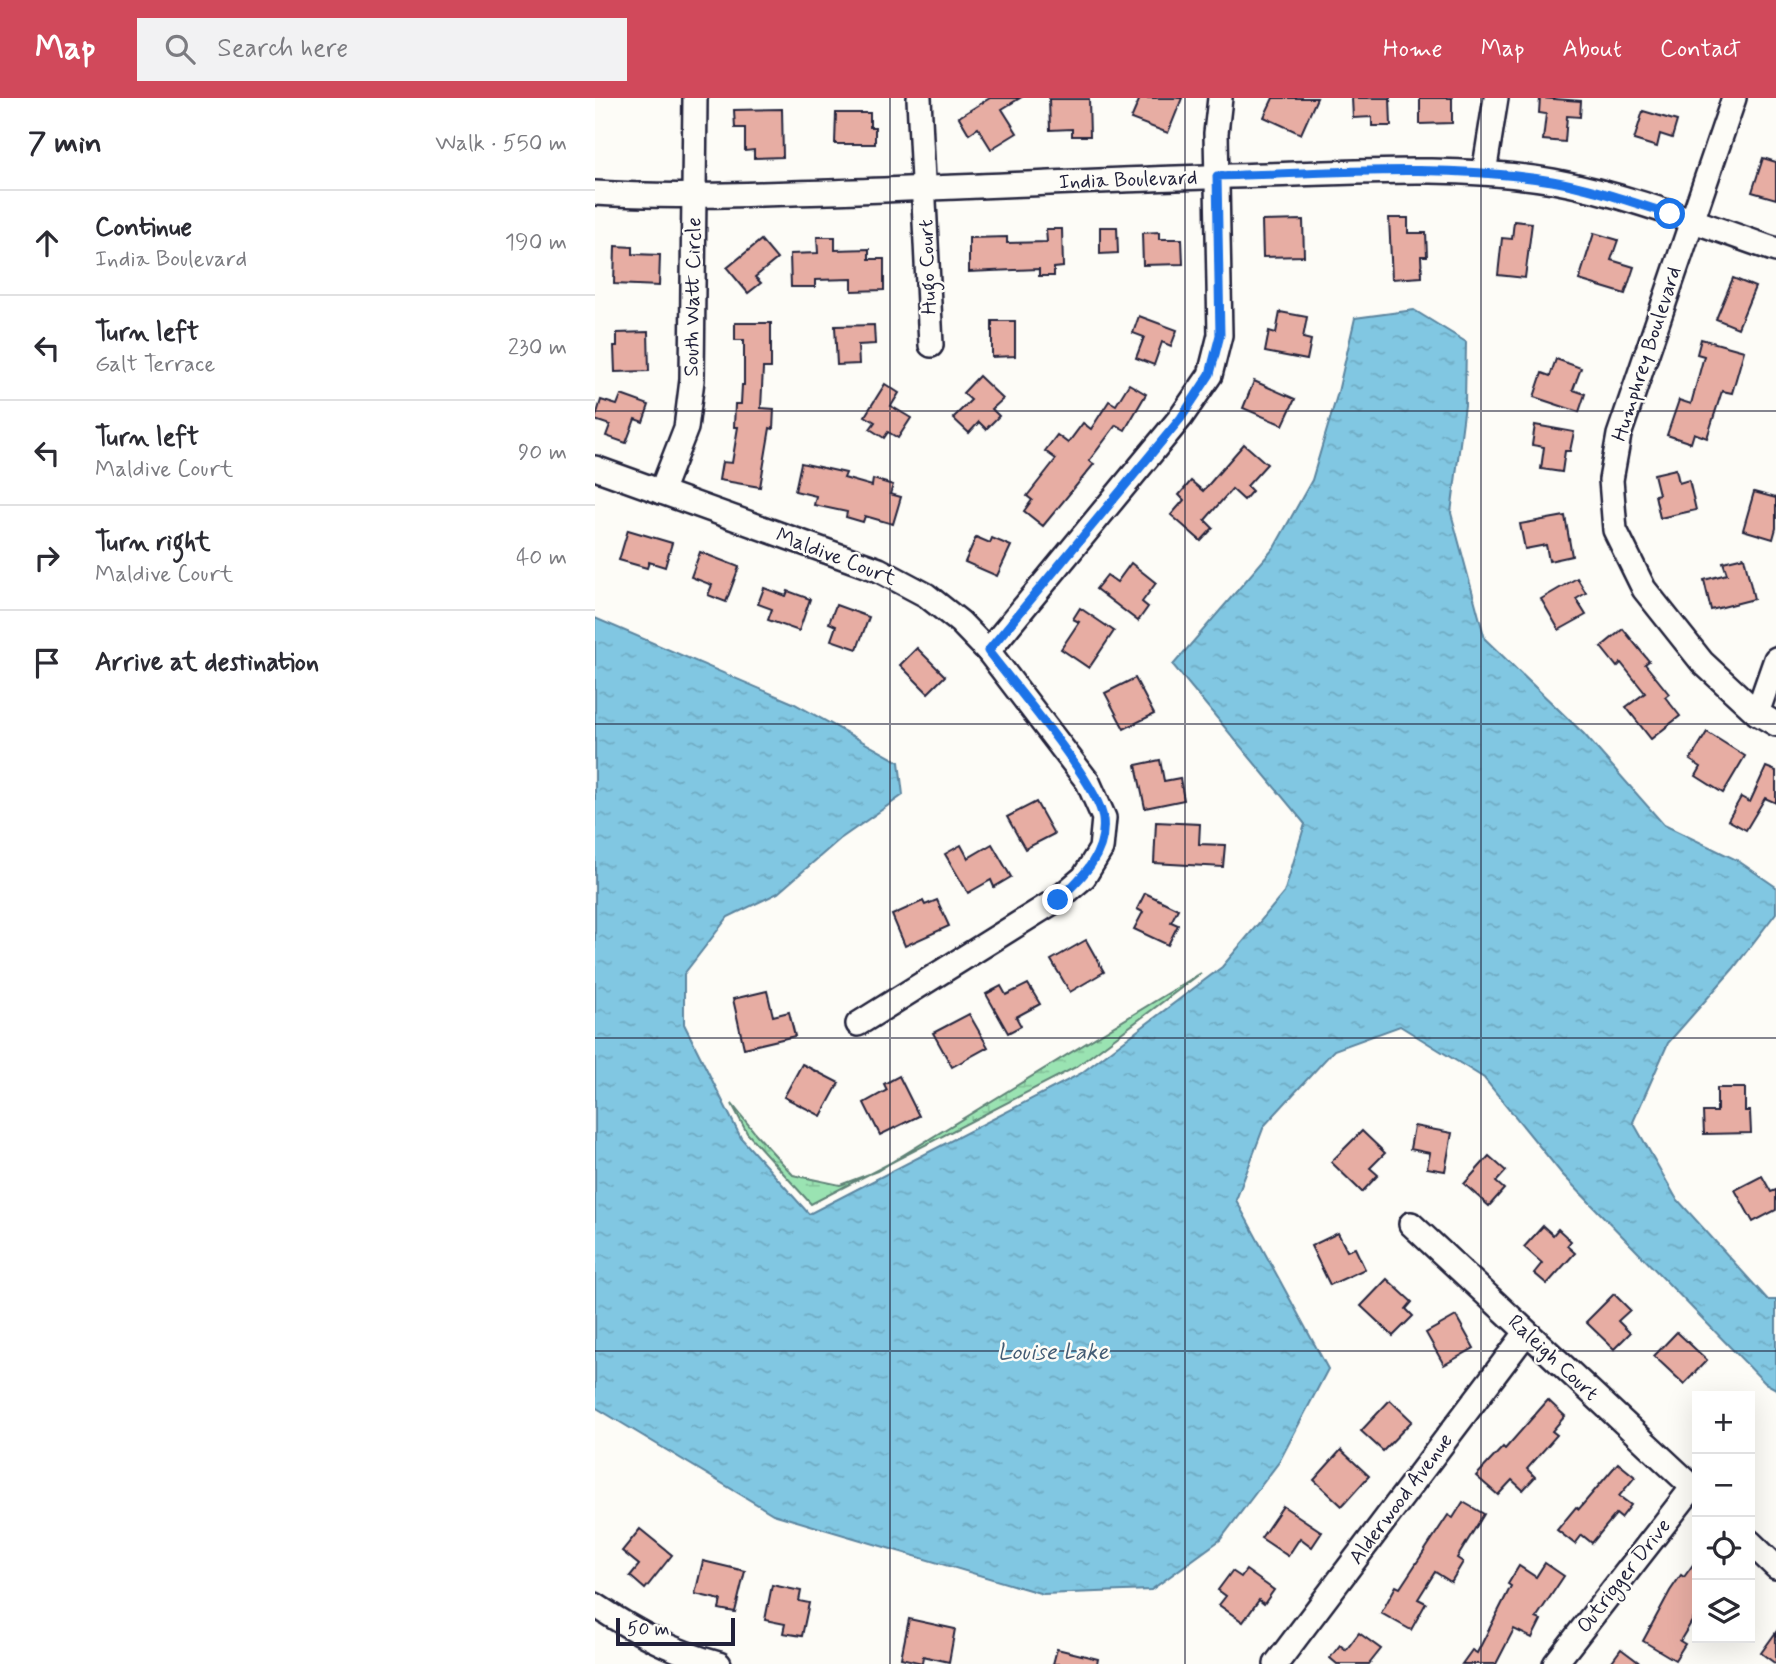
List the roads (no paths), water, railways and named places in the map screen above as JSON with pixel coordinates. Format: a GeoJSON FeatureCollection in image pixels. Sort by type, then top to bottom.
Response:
{"type":"FeatureCollection","features":[{"type":"Feature","properties":{"kind":"street","name":"South Watt Circle"},"geometry":{"type":"LineString","coordinates":[[661,492],[686,428],[692,380],[695,98]]}},
{"type":"Feature","properties":{"kind":"street","name":"Hugo Court"},"geometry":{"type":"LineString","coordinates":[[919,98],[931,345]]}},
{"type":"Feature","properties":{"kind":"street"},"geometry":{"type":"LineString","coordinates":[[988,651],[1181,418],[1210,374],[1220,335],[1216,132],[1220,98]]}},
{"type":"Feature","properties":{"kind":"street"},"geometry":{"type":"LineString","coordinates":[[1484,173],[1496,98]]}},
{"type":"Feature","properties":{"kind":"street","name":"Humphrey Boulevard"},"geometry":{"type":"LineString","coordinates":[[1734,98],[1619,435],[1612,480],[1615,530],[1644,589],[1702,662],[1767,719]]}},
{"type":"Feature","properties":{"kind":"street","name":"India Boulevard"},"geometry":{"type":"LineString","coordinates":[[595,192],[694,196],[1217,176],[1386,172],[1484,173],[1554,181],[1615,197],[1776,250]]}},
{"type":"Feature","properties":{"kind":"street","name":"Maldive Court"},"geometry":{"type":"LineString","coordinates":[[595,468],[879,570],[926,595],[960,622],[988,651],[1088,782],[1104,818],[1101,849],[1084,877],[1058,900],[858,1024]]}},
{"type":"Feature","properties":{"kind":"street"},"geometry":{"type":"LineString","coordinates":[[1767,719],[1776,659]]}},
{"type":"Feature","properties":{"kind":"street","name":"Raleigh Court"},"geometry":{"type":"LineString","coordinates":[[1411,1224],[1692,1486]]}},
{"type":"Feature","properties":{"kind":"street","name":"Alderwood Avenue"},"geometry":{"type":"LineString","coordinates":[[1276,1664],[1526,1333]]}},
{"type":"Feature","properties":{"kind":"street","name":"Outrigger Drive"},"geometry":{"type":"LineString","coordinates":[[1555,1664],[1692,1493]]}},
{"type":"Feature","properties":{"kind":"street"},"geometry":{"type":"LineString","coordinates":[[1755,1547],[1776,1567]]}},
{"type":"Feature","properties":{"kind":"street"},"geometry":{"type":"LineString","coordinates":[[595,1605],[643,1636],[673,1650],[719,1664]]}},
{"type":"Feature","properties":{"kind":"water","name":"Louise Lake"},"geometry":{"type":"Polygon","coordinates":[[[1414,310],[1466,342],[1465,405],[1451,513],[1485,639],[1584,734],[1664,825],[1737,860],[1776,887],[1776,913],[1733,969],[1668,1043],[1633,1122],[1676,1198],[1768,1300],[1776,1300],[1776,1389],[1765,1383],[1562,1174],[1484,1078],[1400,1026],[1334,1050],[1264,1126],[1236,1200],[1328,1369],[1279,1462],[1220,1540],[1151,1590],[1043,1594],[773,1514],[595,1407],[595,618],[793,703],[899,762],[903,795],[840,839],[778,893],[728,917],[684,974],[684,1024],[741,1138],[809,1214],[1080,1074],[1222,967],[1284,893],[1305,824],[1173,665],[1274,548],[1312,480],[1338,392],[1355,318],[1414,310]]]}}]}
